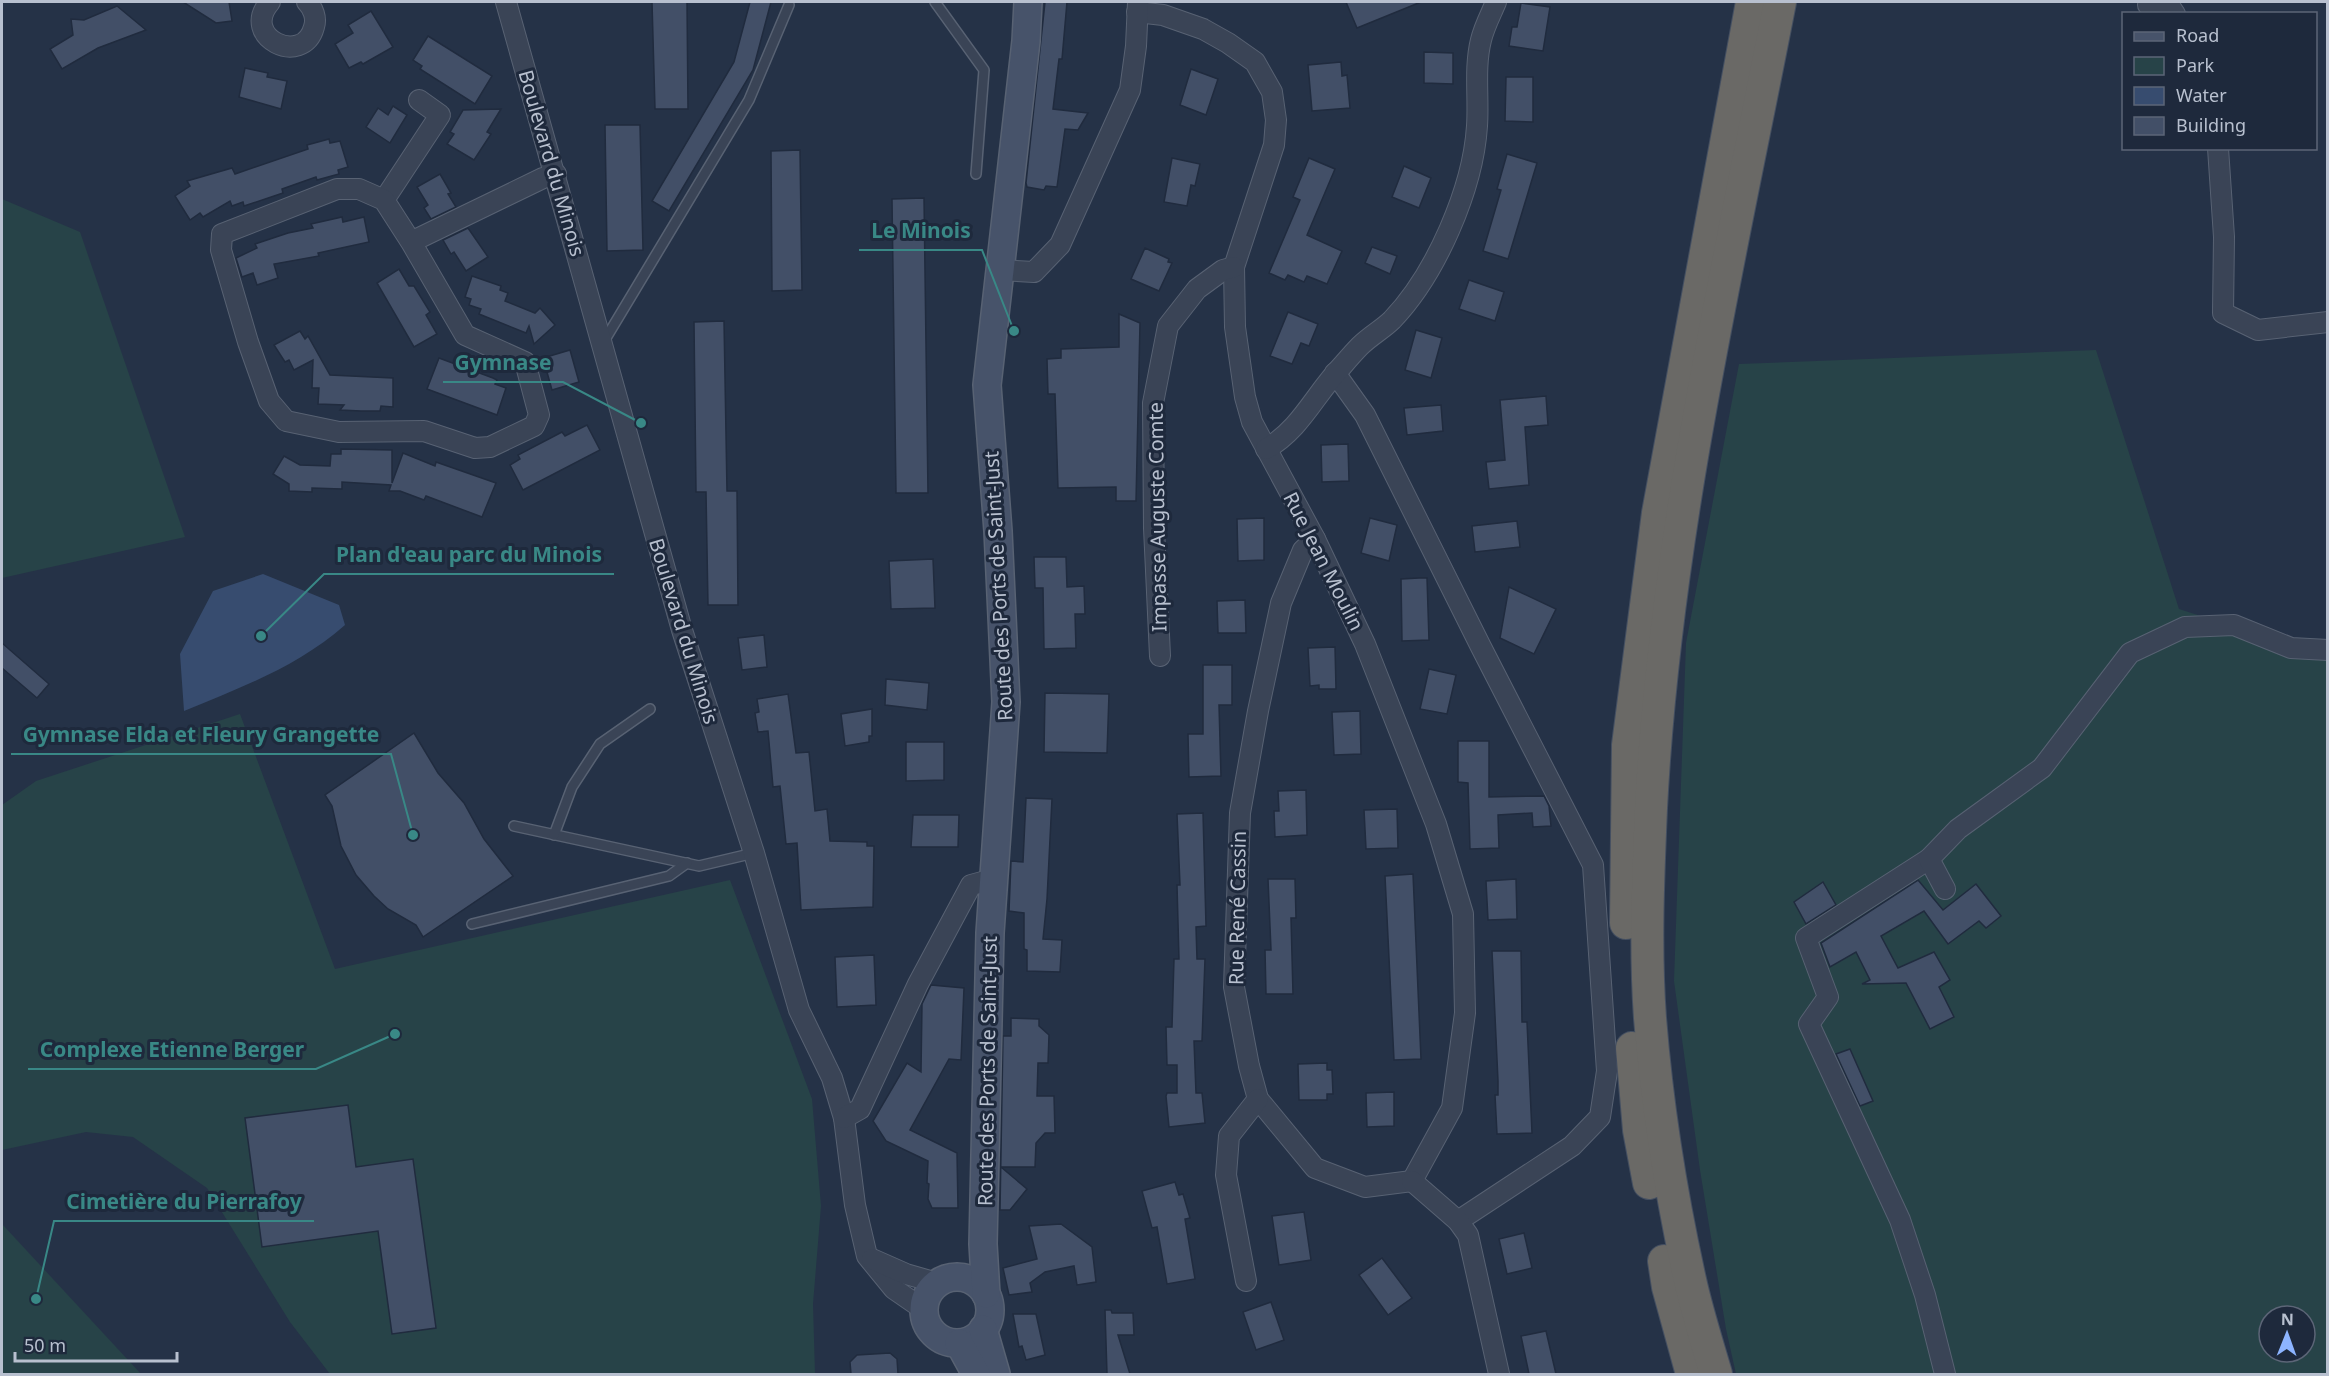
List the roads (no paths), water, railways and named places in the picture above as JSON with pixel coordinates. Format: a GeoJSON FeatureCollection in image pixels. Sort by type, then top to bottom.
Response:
{"type":"FeatureCollection","features":[{"type":"Feature","properties":{"kind":"highway"},"geometry":{"type":"LineString","coordinates":[[1692,1374],[1668,1287],[1640,1130],[1628,976],[1625,886],[1628,745],[1658,513],[1752,2]]}},
{"type":"Feature","properties":{"kind":"highway"},"geometry":{"type":"LineString","coordinates":[[1716,1374],[1690,1283],[1665,1157],[1650,1016],[1647,897],[1655,724],[1671,583],[1698,421],[1780,2]]}},
{"type":"Feature","properties":{"kind":"main road","name":"Route des Ports de Saint-Just"},"geometry":{"type":"LineString","coordinates":[[986,1294],[983,1244],[988,1013],[993,879],[1006,702],[998,531],[987,385],[1026,41],[1028,2]]}},
{"type":"Feature","properties":{"kind":"main road"},"geometry":{"type":"LineString","coordinates":[[943,1280],[971,1280],[979,1285],[986,1294],[990,1312],[983,1329],[971,1339],[959,1343],[944,1340],[935,1335],[929,1328],[923,1309],[930,1290],[983,1244]]}},
{"type":"Feature","properties":{"kind":"main road"},"geometry":{"type":"LineString","coordinates":[[983,1329],[996,1374]]}},
{"type":"Feature","properties":{"kind":"main road"},"geometry":{"type":"LineString","coordinates":[[959,1343],[976,1374]]}},
{"type":"Feature","properties":{"kind":"street"},"geometry":{"type":"LineString","coordinates":[[270,2],[264,8],[261,25],[267,37],[279,45],[295,46],[304,42],[311,35],[315,22],[314,4]]}},
{"type":"Feature","properties":{"kind":"street","name":"Boulevard du Minois"},"geometry":{"type":"LineString","coordinates":[[506,2],[682,630],[754,853],[799,1010],[832,1078],[844,1118],[855,1205],[867,1256],[894,1289],[923,1309]]}},
{"type":"Feature","properties":{"kind":"street"},"geometry":{"type":"LineString","coordinates":[[1266,449],[1281,441],[1304,418],[1335,374],[1361,345],[1391,321],[1413,296],[1432,264],[1464,196],[1477,127],[1477,82],[1481,40],[1496,2]]}},
{"type":"Feature","properties":{"kind":"street"},"geometry":{"type":"LineString","coordinates":[[2148,5],[2171,8],[2174,12]]}},
{"type":"Feature","properties":{"kind":"street"},"geometry":{"type":"LineString","coordinates":[[999,270],[1034,272],[1060,245],[1130,90],[1138,7]]}},
{"type":"Feature","properties":{"kind":"street","name":"Rue Jean Moulin"},"geometry":{"type":"LineString","coordinates":[[1138,7],[1203,29],[1228,43],[1255,62],[1272,92],[1276,120],[1274,145],[1234,267],[1235,327],[1245,397],[1252,422],[1316,539],[1365,644],[1428,802],[1463,914],[1465,1013],[1452,1108],[1412,1181]]}},
{"type":"Feature","properties":{"kind":"street"},"geometry":{"type":"LineString","coordinates":[[384,200],[440,115],[419,100]]}},
{"type":"Feature","properties":{"kind":"street"},"geometry":{"type":"LineString","coordinates":[[2218,150],[2224,237],[2223,313],[2258,330],[2328,322]]}},
{"type":"Feature","properties":{"kind":"street"},"geometry":{"type":"LineString","coordinates":[[411,242],[543,178],[556,174]]}},
{"type":"Feature","properties":{"kind":"street"},"geometry":{"type":"LineString","coordinates":[[337,189],[359,189],[384,200],[411,242],[465,334],[525,362],[539,416],[534,426],[490,447],[476,448],[424,432],[339,432],[286,421],[269,401],[248,342],[221,250],[222,234],[337,189]]}},
{"type":"Feature","properties":{"kind":"street","name":"Impasse Auguste Comte"},"geometry":{"type":"LineString","coordinates":[[1160,656],[1154,528],[1153,403],[1168,326],[1197,289],[1223,270],[1234,267]]}},
{"type":"Feature","properties":{"kind":"street"},"geometry":{"type":"LineString","coordinates":[[1335,374],[1365,416],[1593,865],[1606,1071],[1600,1117],[1572,1146],[1458,1221]]}},
{"type":"Feature","properties":{"kind":"street","name":"Rue René Cassin"},"geometry":{"type":"LineString","coordinates":[[1316,539],[1303,550],[1281,603],[1258,711],[1240,813],[1234,987],[1249,1066],[1258,1099],[1315,1168],[1365,1187],[1412,1181]]}},
{"type":"Feature","properties":{"kind":"street"},"geometry":{"type":"LineString","coordinates":[[1945,1374],[1925,1295],[1900,1220],[1809,1024],[1828,997],[1806,938],[1929,859],[1958,829],[2042,768],[2130,653],[2185,627],[2234,625],[2291,648],[2328,650]]}},
{"type":"Feature","properties":{"kind":"street"},"geometry":{"type":"LineString","coordinates":[[1929,859],[1945,889]]}},
{"type":"Feature","properties":{"kind":"street"},"geometry":{"type":"LineString","coordinates":[[844,1118],[860,1109],[918,984],[971,885],[993,879]]}},
{"type":"Feature","properties":{"kind":"street"},"geometry":{"type":"LineString","coordinates":[[1246,1281],[1226,1175],[1229,1136],[1258,1099]]}},
{"type":"Feature","properties":{"kind":"street"},"geometry":{"type":"LineString","coordinates":[[1412,1181],[1458,1221],[1468,1235],[1499,1374]]}},
{"type":"Feature","properties":{"kind":"street"},"geometry":{"type":"LineString","coordinates":[[867,1256],[906,1274],[943,1280]]}},
{"type":"Feature","properties":{"kind":"lane"},"geometry":{"type":"LineString","coordinates":[[935,2],[984,70],[976,174]]}},
{"type":"Feature","properties":{"kind":"lane"},"geometry":{"type":"LineString","coordinates":[[601,346],[749,100],[789,5]]}},
{"type":"Feature","properties":{"kind":"lane"},"geometry":{"type":"LineString","coordinates":[[554,835],[572,787],[600,744],[650,709]]}},
{"type":"Feature","properties":{"kind":"lane"},"geometry":{"type":"LineString","coordinates":[[514,826],[699,866],[754,853]]}},
{"type":"Feature","properties":{"kind":"lane"},"geometry":{"type":"LineString","coordinates":[[472,924],[669,876],[687,863]]}},
{"type":"Feature","properties":{"kind":"water"},"geometry":{"type":"Polygon","coordinates":[[[263,574],[339,605],[345,625],[308,653],[268,675],[184,711],[180,654],[213,591],[263,574]]]}},
{"type":"Feature","properties":{"kind":"place","name":"Le Minois"},"geometry":{"type":"Point","coordinates":[1014,331]}},
{"type":"Feature","properties":{"kind":"place","name":"Gymnase"},"geometry":{"type":"Point","coordinates":[641,423]}},
{"type":"Feature","properties":{"kind":"place","name":"Plan d'eau parc du Minois"},"geometry":{"type":"Point","coordinates":[261,636]}},
{"type":"Feature","properties":{"kind":"place","name":"Gymnase Elda et Fleury Grangette"},"geometry":{"type":"Point","coordinates":[413,835]}},
{"type":"Feature","properties":{"kind":"place","name":"Complexe Etienne Berger"},"geometry":{"type":"Point","coordinates":[395,1034]}},
{"type":"Feature","properties":{"kind":"place","name":"Cimetière du Pierrafoy"},"geometry":{"type":"Point","coordinates":[36,1299]}}]}
